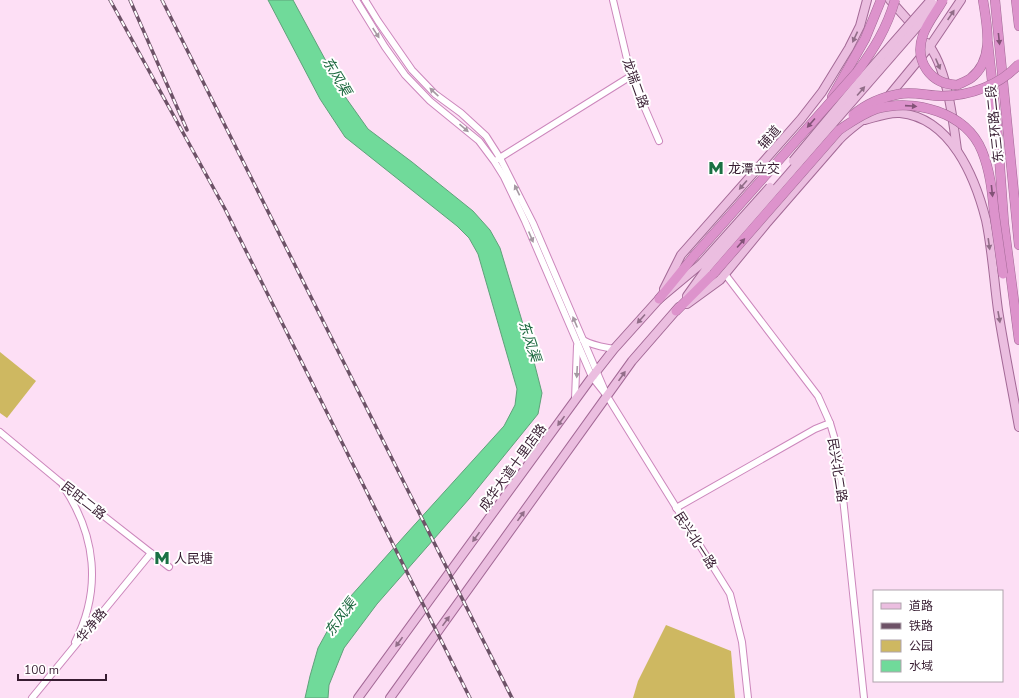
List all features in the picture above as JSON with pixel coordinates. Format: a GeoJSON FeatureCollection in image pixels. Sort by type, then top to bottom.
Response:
{"type":"FeatureCollection","features":[{"type":"Feature","properties":{"kind":"highway"},"geometry":{"type":"LineString","coordinates":[[828,104],[865,39],[881,0]]}},
{"type":"Feature","properties":{"kind":"highway"},"geometry":{"type":"LineString","coordinates":[[659,299],[694,256],[871,53],[882,34],[895,0]]}},
{"type":"Feature","properties":{"kind":"highway"},"geometry":{"type":"LineString","coordinates":[[942,0],[925,30],[921,43],[923,62],[927,71],[934,78],[946,83],[957,84],[970,79],[981,68],[985,59],[988,44]]}},
{"type":"Feature","properties":{"kind":"highway"},"geometry":{"type":"LineString","coordinates":[[983,0],[997,127],[1006,272]]}},
{"type":"Feature","properties":{"kind":"highway","name":"东三环路二段"},"geometry":{"type":"LineString","coordinates":[[995,0],[1019,245]]}},
{"type":"Feature","properties":{"kind":"highway"},"geometry":{"type":"LineString","coordinates":[[1016,0],[1019,26]]}},
{"type":"Feature","properties":{"kind":"highway"},"geometry":{"type":"LineString","coordinates":[[676,311],[707,268],[853,114],[869,103],[900,93],[942,96],[985,88],[1002,78],[1019,64]]}},
{"type":"Feature","properties":{"kind":"highway"},"geometry":{"type":"LineString","coordinates":[[839,130],[858,117],[876,110],[910,105],[928,108],[948,116],[973,136],[982,149],[991,181],[1019,341]]}},
{"type":"Feature","properties":{"kind":"main road","name":"辅道"},"geometry":{"type":"LineString","coordinates":[[659,299],[681,255],[801,119],[822,92],[849,48],[860,26],[868,0]]}},
{"type":"Feature","properties":{"kind":"main road"},"geometry":{"type":"LineString","coordinates":[[890,0],[930,46],[939,64],[951,108],[957,152]]}},
{"type":"Feature","properties":{"kind":"main road"},"geometry":{"type":"LineString","coordinates":[[707,268],[859,82],[931,0]]}},
{"type":"Feature","properties":{"kind":"main road"},"geometry":{"type":"LineString","coordinates":[[707,268],[942,0]]}},
{"type":"Feature","properties":{"kind":"main road"},"geometry":{"type":"LineString","coordinates":[[390,698],[632,361],[676,311],[720,280],[834,145],[847,132],[864,120],[892,92],[930,46],[961,0]]}},
{"type":"Feature","properties":{"kind":"main road"},"geometry":{"type":"LineString","coordinates":[[864,120],[887,114],[899,113],[921,119],[943,133],[962,159],[977,191],[986,221],[998,312],[1019,427]]}},
{"type":"Feature","properties":{"kind":"main road","name":"成华大道十里店路"},"geometry":{"type":"LineString","coordinates":[[358,698],[597,370],[614,349],[659,299],[707,268]]}},
{"type":"Feature","properties":{"kind":"street"},"geometry":{"type":"LineString","coordinates":[[356,0],[385,47],[405,75],[430,101],[479,141],[494,161],[504,177],[580,341],[597,370],[607,396]]}},
{"type":"Feature","properties":{"kind":"street"},"geometry":{"type":"LineString","coordinates":[[365,0],[378,22],[412,70],[435,94],[461,113],[486,136],[500,158],[533,223],[580,341],[592,378],[607,396]]}},
{"type":"Feature","properties":{"kind":"street","name":"龙瑞二路"},"geometry":{"type":"LineString","coordinates":[[613,0],[631,76],[658,141]]}},
{"type":"Feature","properties":{"kind":"street"},"geometry":{"type":"LineString","coordinates":[[494,161],[631,76]]}},
{"type":"Feature","properties":{"kind":"street","name":"民兴北二路"},"geometry":{"type":"LineString","coordinates":[[725,274],[818,396],[830,423],[838,450],[864,698]]}},
{"type":"Feature","properties":{"kind":"street"},"geometry":{"type":"LineString","coordinates":[[580,341],[614,349]]}},
{"type":"Feature","properties":{"kind":"street"},"geometry":{"type":"LineString","coordinates":[[575,401],[580,341]]}},
{"type":"Feature","properties":{"kind":"street","name":"民兴北一路"},"geometry":{"type":"LineString","coordinates":[[607,396],[730,594],[736,613],[742,642],[748,698]]}},
{"type":"Feature","properties":{"kind":"street"},"geometry":{"type":"LineString","coordinates":[[676,508],[815,429],[830,423]]}},
{"type":"Feature","properties":{"kind":"street","name":"民旺二路"},"geometry":{"type":"LineString","coordinates":[[0,432],[59,481],[169,567]]}},
{"type":"Feature","properties":{"kind":"street"},"geometry":{"type":"LineString","coordinates":[[59,481],[78,511],[90,549],[92,569],[92,588],[88,606],[83,622],[68,654]]}},
{"type":"Feature","properties":{"kind":"street","name":"华净路"},"geometry":{"type":"LineString","coordinates":[[32,698],[151,553]]}},
{"type":"Feature","properties":{"kind":"green space"},"geometry":{"type":"Polygon","coordinates":[[[0,352],[36,381],[7,418],[0,413],[0,352]]]}},
{"type":"Feature","properties":{"kind":"green space"},"geometry":{"type":"Polygon","coordinates":[[[666,625],[731,651],[735,698],[633,698],[638,681],[666,625]]]}},
{"type":"Feature","properties":{"kind":"water","name":"东风渠"},"geometry":{"type":"Polygon","coordinates":[[[268,0],[293,0],[346,98],[368,129],[473,211],[490,230],[500,248],[532,354],[542,393],[538,414],[469,499],[377,604],[344,648],[329,685],[328,698],[305,698],[318,648],[335,617],[350,597],[504,426],[515,405],[517,389],[478,254],[469,238],[457,226],[345,137],[320,99],[268,0]]]}},
{"type":"Feature","properties":{"kind":"railway"},"geometry":{"type":"LineString","coordinates":[[110,0],[225,209],[470,698]]}},
{"type":"Feature","properties":{"kind":"railway"},"geometry":{"type":"LineString","coordinates":[[130,0],[187,130]]}},
{"type":"Feature","properties":{"kind":"railway"},"geometry":{"type":"LineString","coordinates":[[162,0],[512,698]]}},
{"type":"Feature","properties":{"kind":"place","name":"龙潭立交"},"geometry":{"type":"Point","coordinates":[716,168]}},
{"type":"Feature","properties":{"kind":"place","name":"人民塘"},"geometry":{"type":"Point","coordinates":[162,558]}}]}
